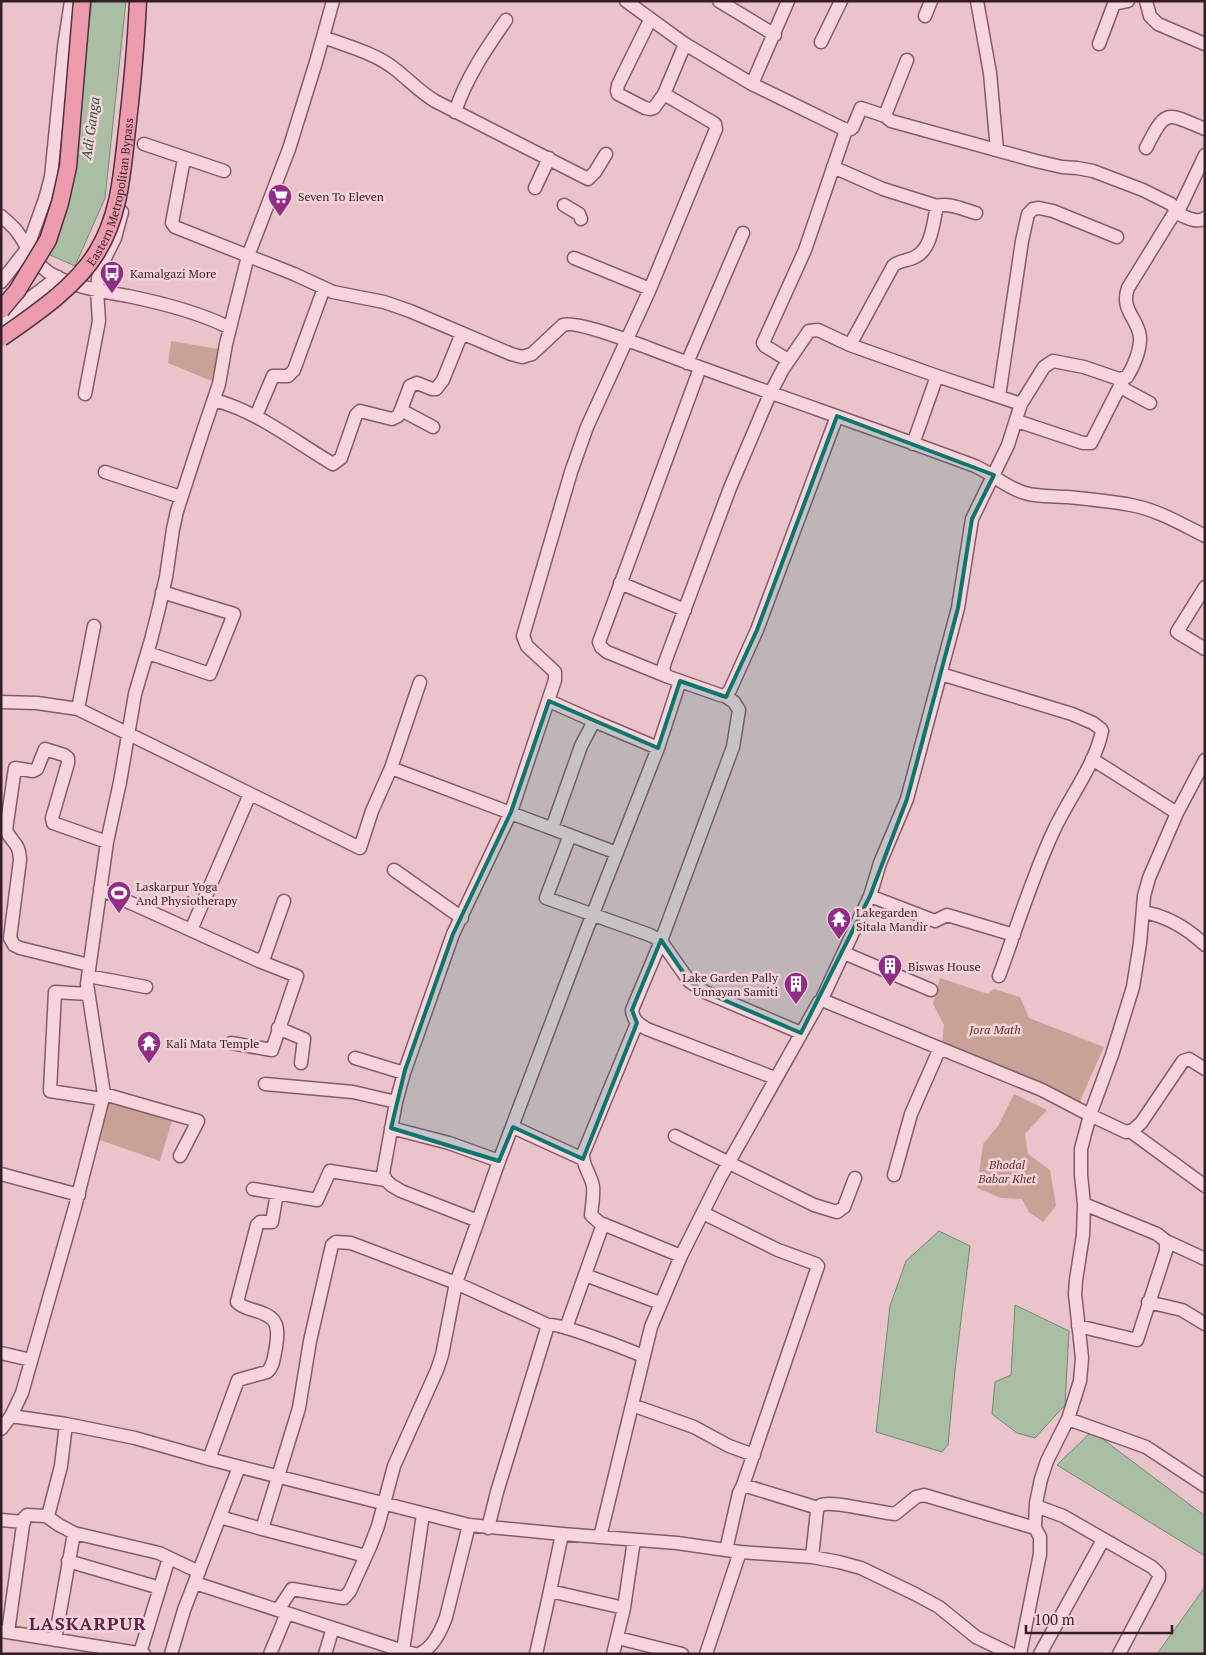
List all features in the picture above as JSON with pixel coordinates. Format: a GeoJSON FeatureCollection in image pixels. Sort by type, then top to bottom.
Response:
{"type":"FeatureCollection","features":[{"type":"Feature","properties":{"kind":"main road"},"geometry":{"type":"LineString","coordinates":[[1,310],[17,291],[48,240],[60,203],[68,167],[82,1]]}},
{"type":"Feature","properties":{"kind":"main road","name":"Eastern Metropolitan Bypass"},"geometry":{"type":"LineString","coordinates":[[1,338],[36,313],[79,275],[97,252],[112,223],[120,186],[136,55],[138,1]]}},
{"type":"Feature","properties":{"kind":"street"},"geometry":{"type":"LineString","coordinates":[[1,282],[27,249],[45,200],[51,177],[64,47],[72,1]]}},
{"type":"Feature","properties":{"kind":"street"},"geometry":{"type":"LineString","coordinates":[[85,394],[98,326],[98,278],[103,262],[115,238],[126,190],[134,133],[136,96],[140,78],[145,1]]}},
{"type":"Feature","properties":{"kind":"street"},"geometry":{"type":"LineString","coordinates":[[1,1429],[11,1416],[22,1393],[78,1195],[103,1097],[88,994],[89,971],[106,842],[120,782],[135,694],[148,653],[162,592],[172,529],[221,378],[230,328],[248,256],[289,149],[333,1]]}},
{"type":"Feature","properties":{"kind":"street"},"geometry":{"type":"LineString","coordinates":[[626,1],[685,44],[752,84],[846,130],[853,127],[861,108],[885,116],[891,121],[1062,168],[1093,171],[1143,190],[1171,204],[1177,214],[1197,221],[1202,221],[1205,218]]}},
{"type":"Feature","properties":{"kind":"street"},"geometry":{"type":"LineString","coordinates":[[719,1],[774,35]]}},
{"type":"Feature","properties":{"kind":"street"},"geometry":{"type":"LineString","coordinates":[[752,84],[788,1]]}},
{"type":"Feature","properties":{"kind":"street"},"geometry":{"type":"LineString","coordinates":[[821,42],[841,1]]}},
{"type":"Feature","properties":{"kind":"street"},"geometry":{"type":"LineString","coordinates":[[925,16],[931,1]]}},
{"type":"Feature","properties":{"kind":"street"},"geometry":{"type":"LineString","coordinates":[[977,1],[990,73],[997,150]]}},
{"type":"Feature","properties":{"kind":"street"},"geometry":{"type":"LineString","coordinates":[[1099,44],[1114,4],[1128,1]]}},
{"type":"Feature","properties":{"kind":"street"},"geometry":{"type":"LineString","coordinates":[[1146,1],[1150,16],[1158,24],[1205,44]]}},
{"type":"Feature","properties":{"kind":"street"},"geometry":{"type":"LineString","coordinates":[[456,112],[470,75],[506,20]]}},
{"type":"Feature","properties":{"kind":"street"},"geometry":{"type":"LineString","coordinates":[[650,20],[617,91],[618,94],[650,109],[657,106],[685,44]]}},
{"type":"Feature","properties":{"kind":"street"},"geometry":{"type":"LineString","coordinates":[[323,37],[363,52],[387,64],[425,95],[588,179],[595,172],[606,154]]}},
{"type":"Feature","properties":{"kind":"street"},"geometry":{"type":"LineString","coordinates":[[885,116],[907,60]]}},
{"type":"Feature","properties":{"kind":"street"},"geometry":{"type":"LineString","coordinates":[[478,1221],[401,1191],[386,1180],[384,1174],[391,1128],[404,1073],[453,934],[511,812],[555,680],[555,672],[527,646],[523,636],[571,472],[587,427],[650,290],[716,129],[715,124],[664,94]]}},
{"type":"Feature","properties":{"kind":"street"},"geometry":{"type":"LineString","coordinates":[[1146,148],[1157,126],[1165,118],[1171,116],[1205,129]]}},
{"type":"Feature","properties":{"kind":"street"},"geometry":{"type":"LineString","coordinates":[[788,360],[763,343],[804,250],[846,130]]}},
{"type":"Feature","properties":{"kind":"street"},"geometry":{"type":"LineString","coordinates":[[144,144],[224,171]]}},
{"type":"Feature","properties":{"kind":"street"},"geometry":{"type":"LineString","coordinates":[[1016,421],[1083,443],[1091,443],[1121,384],[1130,372],[1138,350],[1140,339],[1126,303],[1127,292],[1173,215],[1177,214],[1205,155]]}},
{"type":"Feature","properties":{"kind":"street"},"geometry":{"type":"LineString","coordinates":[[535,188],[549,158]]}},
{"type":"Feature","properties":{"kind":"street"},"geometry":{"type":"LineString","coordinates":[[184,159],[173,225],[180,230],[338,294],[384,302],[402,308],[510,354],[522,357],[532,354],[566,324],[628,340],[770,394],[975,466],[994,475],[1010,487],[1028,494],[1104,501],[1146,508],[1205,536]]}},
{"type":"Feature","properties":{"kind":"street"},"geometry":{"type":"LineString","coordinates":[[833,167],[883,189],[937,206],[942,204],[949,205],[976,213]]}},
{"type":"Feature","properties":{"kind":"street"},"geometry":{"type":"LineString","coordinates":[[564,205],[579,214],[581,219]]}},
{"type":"Feature","properties":{"kind":"street"},"geometry":{"type":"LineString","coordinates":[[850,345],[893,266],[897,262],[915,258],[927,247],[937,206]]}},
{"type":"Feature","properties":{"kind":"street"},"geometry":{"type":"LineString","coordinates":[[1000,396],[1022,241],[1028,214],[1033,209],[1039,208],[1054,211],[1117,237]]}},
{"type":"Feature","properties":{"kind":"street"},"geometry":{"type":"LineString","coordinates":[[1,216],[15,229],[27,249],[44,269],[58,277],[78,286],[97,291],[170,306],[230,328]]}},
{"type":"Feature","properties":{"kind":"street"},"geometry":{"type":"LineString","coordinates":[[687,363],[744,233]]}},
{"type":"Feature","properties":{"kind":"street"},"geometry":{"type":"LineString","coordinates":[[574,258],[650,290]]}},
{"type":"Feature","properties":{"kind":"street"},"geometry":{"type":"LineString","coordinates":[[1,320],[58,277]]}},
{"type":"Feature","properties":{"kind":"street"},"geometry":{"type":"LineString","coordinates":[[256,416],[273,376],[288,376],[294,370],[324,288]]}},
{"type":"Feature","properties":{"kind":"street"},"geometry":{"type":"LineString","coordinates":[[666,676],[663,669],[730,488],[770,394],[788,360],[812,330],[818,330],[850,345],[1021,404]]}},
{"type":"Feature","properties":{"kind":"street"},"geometry":{"type":"LineString","coordinates":[[214,400],[256,416],[333,464],[341,458],[356,415],[360,411],[392,419],[398,416],[410,386],[417,383],[432,389],[436,388],[443,380],[462,333]]}},
{"type":"Feature","properties":{"kind":"street"},"geometry":{"type":"LineString","coordinates":[[600,1537],[649,1332],[660,1303],[681,1256],[729,1162],[821,1000],[870,896],[880,863],[907,799],[961,594],[972,518],[1008,445],[1021,404],[1044,366],[1053,361],[1084,367],[1121,384],[1150,403]]}},
{"type":"Feature","properties":{"kind":"street"},"geometry":{"type":"LineString","coordinates":[[700,368],[599,642],[601,648],[608,652],[666,676],[715,694],[726,696],[734,702],[739,710],[733,746],[661,941],[632,1010],[632,1016],[637,1023],[647,1028],[775,1078]]}},
{"type":"Feature","properties":{"kind":"street"},"geometry":{"type":"LineString","coordinates":[[913,444],[937,376]]}},
{"type":"Feature","properties":{"kind":"street"},"geometry":{"type":"LineString","coordinates":[[1115,404],[1121,384]]}},
{"type":"Feature","properties":{"kind":"street"},"geometry":{"type":"LineString","coordinates":[[401,410],[434,427]]}},
{"type":"Feature","properties":{"kind":"street"},"geometry":{"type":"LineString","coordinates":[[726,696],[757,630],[837,416]]}},
{"type":"Feature","properties":{"kind":"street"},"geometry":{"type":"LineString","coordinates":[[105,472],[181,497]]}},
{"type":"Feature","properties":{"kind":"street"},"geometry":{"type":"LineString","coordinates":[[620,583],[685,610]]}},
{"type":"Feature","properties":{"kind":"street"},"geometry":{"type":"LineString","coordinates":[[1205,587],[1177,632],[1205,649]]}},
{"type":"Feature","properties":{"kind":"street"},"geometry":{"type":"LineString","coordinates":[[148,653],[210,674],[234,614],[162,592]]}},
{"type":"Feature","properties":{"kind":"street"},"geometry":{"type":"LineString","coordinates":[[78,709],[94,626]]}},
{"type":"Feature","properties":{"kind":"street"},"geometry":{"type":"LineString","coordinates":[[941,674],[1072,714],[1093,723],[1102,731],[1092,759],[1045,851],[999,976]]}},
{"type":"Feature","properties":{"kind":"street"},"geometry":{"type":"LineString","coordinates":[[270,1654],[292,1589],[344,1598],[350,1590],[366,1556],[378,1526],[396,1459],[439,1363],[456,1283],[499,1161],[592,914],[658,748],[680,681]]}},
{"type":"Feature","properties":{"kind":"street"},"geometry":{"type":"LineString","coordinates":[[1,702],[37,703],[78,709],[360,848],[372,811],[391,768],[420,682]]}},
{"type":"Feature","properties":{"kind":"street"},"geometry":{"type":"LineString","coordinates":[[549,700],[658,748]]}},
{"type":"Feature","properties":{"kind":"street"},"geometry":{"type":"LineString","coordinates":[[552,828],[581,746],[594,721]]}},
{"type":"Feature","properties":{"kind":"street"},"geometry":{"type":"LineString","coordinates":[[106,842],[53,822],[52,818],[68,758],[45,749],[37,770],[15,768],[6,830],[20,848],[20,860],[10,938],[14,945],[20,948],[89,971],[146,987]]}},
{"type":"Feature","properties":{"kind":"street"},"geometry":{"type":"LineString","coordinates":[[1092,759],[1177,813]]}},
{"type":"Feature","properties":{"kind":"street"},"geometry":{"type":"LineString","coordinates":[[1020,1654],[1040,1554],[1040,1537],[1036,1528],[1036,1506],[1041,1479],[1047,1461],[1068,1419],[1079,1387],[1082,1363],[1076,1280],[1083,1235],[1084,1204],[1081,1149],[1090,1115],[1130,998],[1140,943],[1144,896],[1149,878],[1177,813],[1205,760]]}},
{"type":"Feature","properties":{"kind":"street"},"geometry":{"type":"LineString","coordinates":[[391,768],[617,853]]}},
{"type":"Feature","properties":{"kind":"street"},"geometry":{"type":"LineString","coordinates":[[191,930],[250,794]]}},
{"type":"Feature","properties":{"kind":"street"},"geometry":{"type":"LineString","coordinates":[[570,834],[546,898],[645,933],[661,941],[690,981],[705,992],[801,1033]]}},
{"type":"Feature","properties":{"kind":"street"},"geometry":{"type":"LineString","coordinates":[[394,870],[462,918]]}},
{"type":"Feature","properties":{"kind":"street"},"geometry":{"type":"LineString","coordinates":[[100,889],[259,961],[297,976],[272,1050],[231,1043]]}},
{"type":"Feature","properties":{"kind":"street"},"geometry":{"type":"LineString","coordinates":[[870,896],[934,921],[947,916],[1014,935]]}},
{"type":"Feature","properties":{"kind":"street"},"geometry":{"type":"LineString","coordinates":[[259,961],[265,956],[284,900]]}},
{"type":"Feature","properties":{"kind":"street"},"geometry":{"type":"LineString","coordinates":[[1143,912],[1171,920],[1186,929],[1205,945]]}},
{"type":"Feature","properties":{"kind":"street"},"geometry":{"type":"LineString","coordinates":[[844,953],[931,990]]}},
{"type":"Feature","properties":{"kind":"street"},"geometry":{"type":"LineString","coordinates":[[88,994],[55,992],[50,1091],[103,1097],[198,1120],[180,1156]]}},
{"type":"Feature","properties":{"kind":"street"},"geometry":{"type":"LineString","coordinates":[[821,1000],[1042,1090],[1124,1131],[1130,1131],[1141,1123],[1183,1061],[1189,1059],[1205,1069]]}},
{"type":"Feature","properties":{"kind":"street"},"geometry":{"type":"LineString","coordinates":[[637,1023],[585,1147],[582,1159],[592,1185],[591,1215],[602,1225],[604,1224],[681,1256]]}},
{"type":"Feature","properties":{"kind":"street"},"geometry":{"type":"LineString","coordinates":[[278,1028],[304,1039],[301,1062]]}},
{"type":"Feature","properties":{"kind":"street"},"geometry":{"type":"LineString","coordinates":[[894,1175],[911,1114],[940,1048]]}},
{"type":"Feature","properties":{"kind":"street"},"geometry":{"type":"LineString","coordinates":[[355,1058],[404,1073]]}},
{"type":"Feature","properties":{"kind":"street"},"geometry":{"type":"LineString","coordinates":[[265,1084],[353,1092],[396,1102]]}},
{"type":"Feature","properties":{"kind":"street"},"geometry":{"type":"LineString","coordinates":[[513,1127],[582,1159]]}},
{"type":"Feature","properties":{"kind":"street"},"geometry":{"type":"LineString","coordinates":[[391,1128],[449,1143],[499,1161]]}},
{"type":"Feature","properties":{"kind":"street"},"geometry":{"type":"LineString","coordinates":[[1130,1131],[1205,1186]]}},
{"type":"Feature","properties":{"kind":"street"},"geometry":{"type":"LineString","coordinates":[[675,1136],[814,1205],[837,1212],[844,1207],[855,1178]]}},
{"type":"Feature","properties":{"kind":"street"},"geometry":{"type":"LineString","coordinates":[[253,1190],[317,1200],[330,1171],[386,1180]]}},
{"type":"Feature","properties":{"kind":"street"},"geometry":{"type":"LineString","coordinates":[[1,1174],[78,1195]]}},
{"type":"Feature","properties":{"kind":"street"},"geometry":{"type":"LineString","coordinates":[[209,1459],[238,1380],[267,1372],[274,1361],[278,1334],[274,1319],[262,1312],[241,1306],[237,1302],[257,1225],[260,1222],[272,1222],[277,1193]]}},
{"type":"Feature","properties":{"kind":"street"},"geometry":{"type":"LineString","coordinates":[[1084,1204],[1157,1234],[1166,1241],[1205,1259]]}},
{"type":"Feature","properties":{"kind":"street"},"geometry":{"type":"LineString","coordinates":[[703,1213],[778,1250],[818,1266],[754,1455],[739,1493],[726,1550]]}},
{"type":"Feature","properties":{"kind":"street"},"geometry":{"type":"LineString","coordinates":[[566,1328],[602,1225]]}},
{"type":"Feature","properties":{"kind":"street"},"geometry":{"type":"LineString","coordinates":[[1078,1326],[1137,1340],[1166,1251],[1166,1241]]}},
{"type":"Feature","properties":{"kind":"street"},"geometry":{"type":"LineString","coordinates":[[262,1529],[299,1408],[310,1341],[332,1245],[336,1242],[351,1243],[456,1283],[548,1324],[566,1328],[643,1356]]}},
{"type":"Feature","properties":{"kind":"street"},"geometry":{"type":"LineString","coordinates":[[584,1275],[660,1303]]}},
{"type":"Feature","properties":{"kind":"street"},"geometry":{"type":"LineString","coordinates":[[1148,1302],[1182,1310],[1205,1324]]}},
{"type":"Feature","properties":{"kind":"street"},"geometry":{"type":"LineString","coordinates":[[488,1528],[505,1464],[548,1324]]}},
{"type":"Feature","properties":{"kind":"street"},"geometry":{"type":"LineString","coordinates":[[1,1353],[31,1360]]}},
{"type":"Feature","properties":{"kind":"street"},"geometry":{"type":"LineString","coordinates":[[632,1405],[694,1427],[729,1446],[754,1455]]}},
{"type":"Feature","properties":{"kind":"street"},"geometry":{"type":"LineString","coordinates":[[11,1416],[66,1424],[135,1438],[239,1467],[470,1525],[677,1543],[740,1552],[812,1557],[860,1568],[938,1607],[976,1638],[1011,1654]]}},
{"type":"Feature","properties":{"kind":"street"},"geometry":{"type":"LineString","coordinates":[[1068,1419],[1146,1447],[1205,1486]]}},
{"type":"Feature","properties":{"kind":"street"},"geometry":{"type":"LineString","coordinates":[[48,1516],[61,1466],[66,1424]]}},
{"type":"Feature","properties":{"kind":"street"},"geometry":{"type":"LineString","coordinates":[[171,1654],[197,1577],[239,1467]]}},
{"type":"Feature","properties":{"kind":"street"},"geometry":{"type":"LineString","coordinates":[[743,1485],[818,1508]]}},
{"type":"Feature","properties":{"kind":"street"},"geometry":{"type":"LineString","coordinates":[[812,1557],[818,1508],[823,1504],[895,1514],[916,1497],[924,1495],[1036,1528]]}},
{"type":"Feature","properties":{"kind":"street"},"geometry":{"type":"LineString","coordinates":[[1036,1506],[1063,1516],[1152,1567],[1159,1574],[1118,1654]]}},
{"type":"Feature","properties":{"kind":"street"},"geometry":{"type":"LineString","coordinates":[[417,1653],[423,1514]]}},
{"type":"Feature","properties":{"kind":"street"},"geometry":{"type":"LineString","coordinates":[[169,1558],[142,1653],[5,1631],[24,1522],[27,1515],[48,1516],[59,1525],[74,1533],[159,1553],[169,1558],[197,1577],[283,1612],[417,1653]]}},
{"type":"Feature","properties":{"kind":"street"},"geometry":{"type":"LineString","coordinates":[[220,1517],[366,1556]]}},
{"type":"Feature","properties":{"kind":"street"},"geometry":{"type":"LineString","coordinates":[[1,1520],[24,1522]]}},
{"type":"Feature","properties":{"kind":"street"},"geometry":{"type":"LineString","coordinates":[[417,1653],[438,1637],[444,1623],[470,1525]]}},
{"type":"Feature","properties":{"kind":"street"},"geometry":{"type":"LineString","coordinates":[[55,1640],[74,1533]]}},
{"type":"Feature","properties":{"kind":"street"},"geometry":{"type":"LineString","coordinates":[[536,1654],[562,1534]]}},
{"type":"Feature","properties":{"kind":"street"},"geometry":{"type":"LineString","coordinates":[[613,1654],[624,1608],[634,1540]]}},
{"type":"Feature","properties":{"kind":"street"},"geometry":{"type":"LineString","coordinates":[[1040,1654],[1103,1540]]}},
{"type":"Feature","properties":{"kind":"street"},"geometry":{"type":"LineString","coordinates":[[706,1654],[740,1552]]}},
{"type":"Feature","properties":{"kind":"street"},"geometry":{"type":"LineString","coordinates":[[68,1561],[160,1588]]}},
{"type":"Feature","properties":{"kind":"street"},"geometry":{"type":"LineString","coordinates":[[550,1592],[624,1608]]}},
{"type":"Feature","properties":{"kind":"street"},"geometry":{"type":"LineString","coordinates":[[325,1654],[333,1628]]}},
{"type":"Feature","properties":{"kind":"street"},"geometry":{"type":"LineString","coordinates":[[618,1638],[682,1654]]}},
{"type":"Feature","properties":{"kind":"highlighted area"},"geometry":{"type":"Polygon","coordinates":[[[837,416],[994,475],[972,519],[958,608],[907,799],[870,896],[801,1033],[705,992],[689,981],[661,940],[632,1010],[637,1023],[583,1159],[513,1127],[499,1161],[391,1128],[405,1070],[453,934],[511,812],[549,701],[658,748],[680,681],[726,697],[757,630],[837,416]]]}},
{"type":"Feature","properties":{"kind":"green space"},"geometry":{"type":"Polygon","coordinates":[[[171,341],[224,350],[219,384],[168,363],[171,341]]]}},
{"type":"Feature","properties":{"kind":"green space","name":"Jora Math"},"geometry":{"type":"Polygon","coordinates":[[[940,978],[988,994],[994,989],[1020,997],[1029,1018],[1104,1047],[1079,1103],[942,1044],[944,1025],[933,1004],[940,978]]]}},
{"type":"Feature","properties":{"kind":"green space","name":"Bhodal Babar Khet"},"geometry":{"type":"Polygon","coordinates":[[[1014,1094],[1047,1110],[1025,1134],[1028,1154],[1050,1170],[1056,1206],[1043,1222],[1029,1212],[1022,1199],[1001,1198],[977,1188],[983,1144],[998,1126],[1014,1094]]]}},
{"type":"Feature","properties":{"kind":"green space"},"geometry":{"type":"Polygon","coordinates":[[[107,1100],[173,1117],[160,1161],[97,1139],[107,1100]]]}},
{"type":"Feature","properties":{"kind":"water","name":"Adi Ganga"},"geometry":{"type":"Polygon","coordinates":[[[92,1],[126,1],[105,198],[75,266],[48,254],[70,187],[92,1]]]}},
{"type":"Feature","properties":{"kind":"water"},"geometry":{"type":"Polygon","coordinates":[[[939,1231],[970,1246],[948,1445],[942,1452],[876,1432],[890,1306],[906,1261],[939,1231]]]}},
{"type":"Feature","properties":{"kind":"water"},"geometry":{"type":"Polygon","coordinates":[[[1015,1305],[1069,1331],[1065,1405],[1035,1438],[1017,1433],[992,1414],[995,1382],[1011,1375],[1015,1305]]]}},
{"type":"Feature","properties":{"kind":"water"},"geometry":{"type":"Polygon","coordinates":[[[1092,1431],[1205,1516],[1205,1556],[1057,1465],[1092,1431]]]}},
{"type":"Feature","properties":{"kind":"water"},"geometry":{"type":"Polygon","coordinates":[[[1205,1587],[1205,1651],[1202,1654],[1157,1654],[1205,1587]]]}},
{"type":"Feature","properties":{"kind":"place","name":"Seven To Eleven"},"geometry":{"type":"Point","coordinates":[280,217]}},
{"type":"Feature","properties":{"kind":"place","name":"Kamalgazi More"},"geometry":{"type":"Point","coordinates":[112,294]}},
{"type":"Feature","properties":{"kind":"place","name":"Laskarpur Yoga And Physiotherapy"},"geometry":{"type":"Point","coordinates":[119,914]}},
{"type":"Feature","properties":{"kind":"place","name":"Lakegarden Sitala Mandir"},"geometry":{"type":"Point","coordinates":[839,940]}},
{"type":"Feature","properties":{"kind":"place","name":"Biswas House"},"geometry":{"type":"Point","coordinates":[890,987]}},
{"type":"Feature","properties":{"kind":"place","name":"Lake Garden Pally Unnayan Samiti"},"geometry":{"type":"Point","coordinates":[796,1005]}},
{"type":"Feature","properties":{"kind":"place","name":"Kali Mata Temple"},"geometry":{"type":"Point","coordinates":[149,1064]}},
{"type":"Feature","properties":{"kind":"district","name":"LASKARPUR"},"geometry":{"type":"Point","coordinates":[88,1623]}}]}
